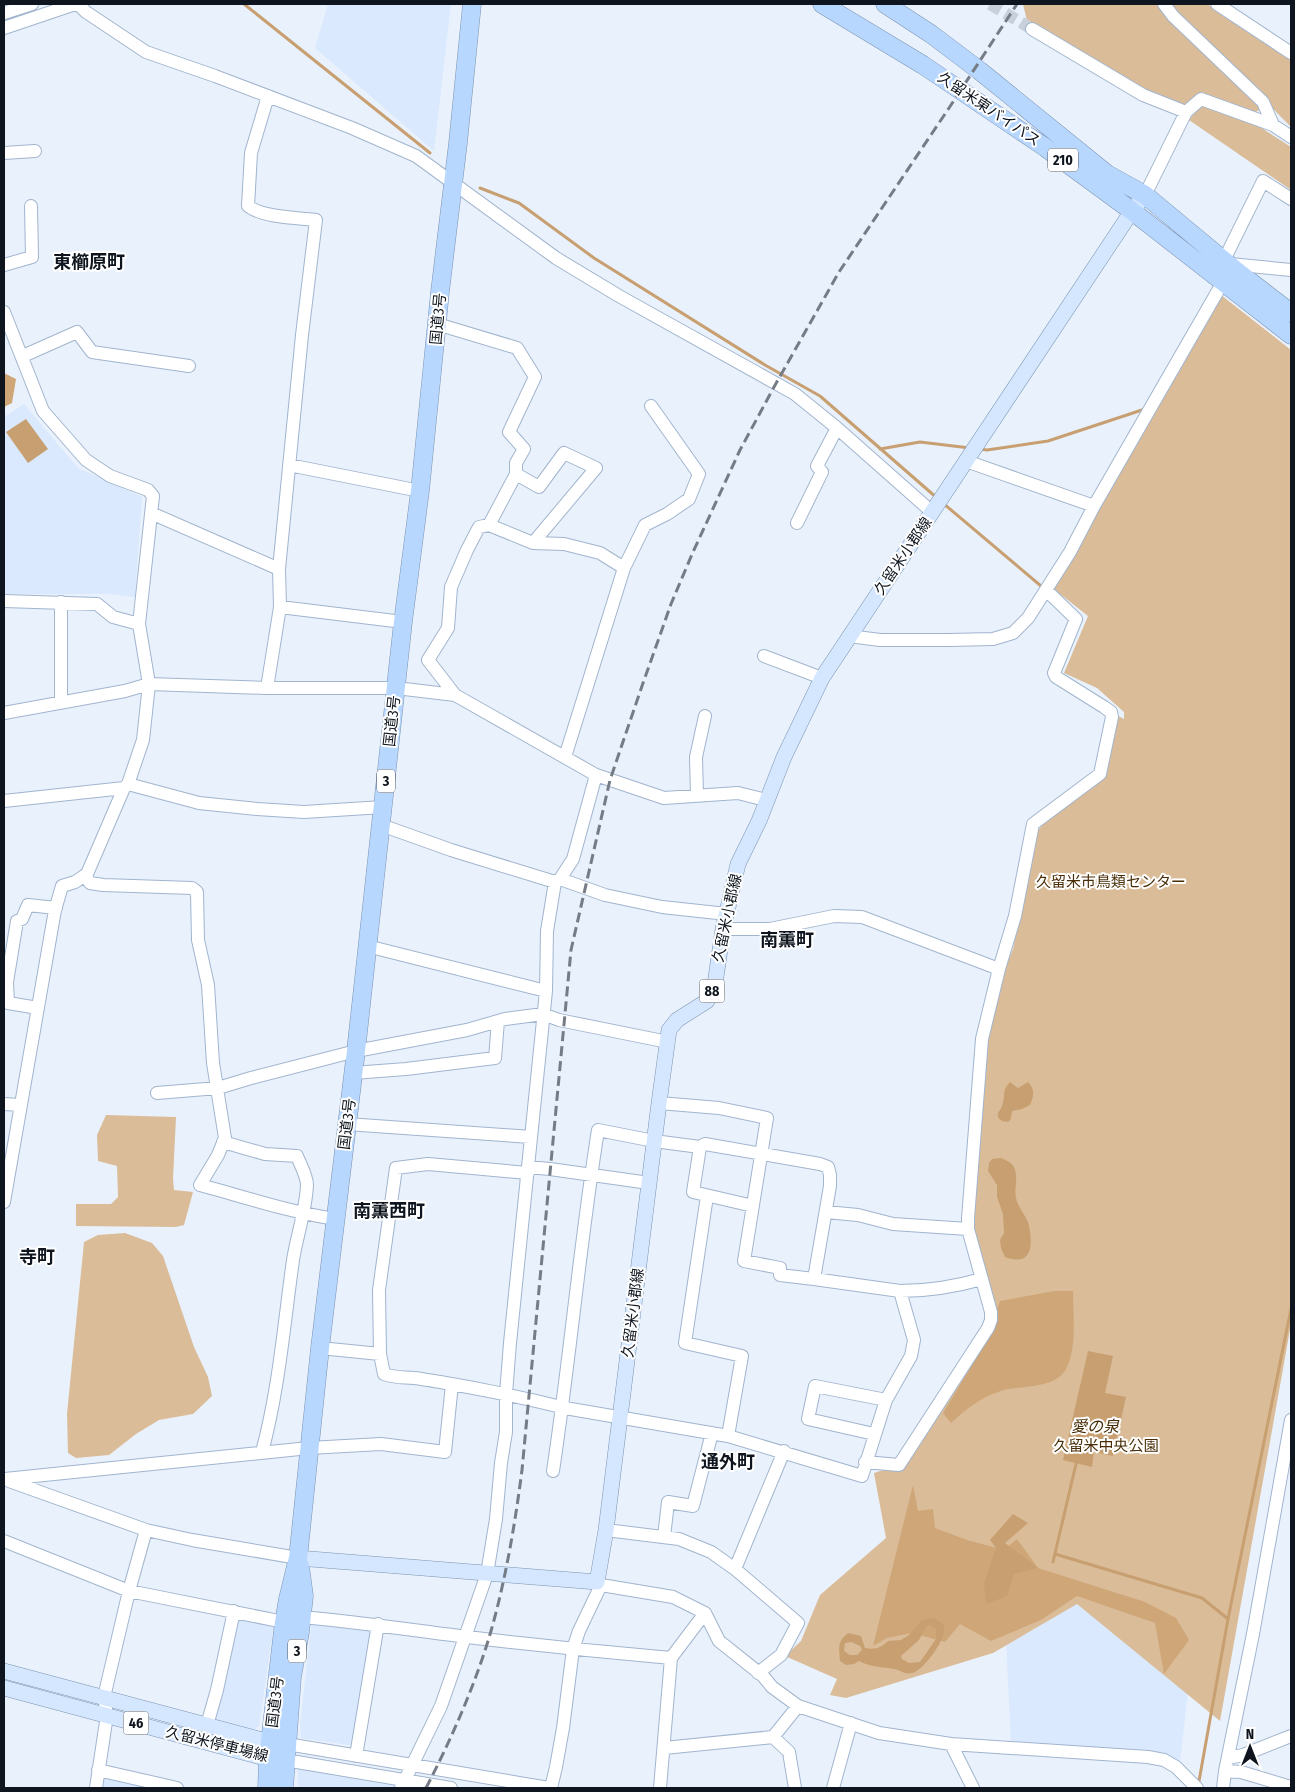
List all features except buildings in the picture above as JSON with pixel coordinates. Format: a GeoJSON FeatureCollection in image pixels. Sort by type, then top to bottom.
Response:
{"type":"FeatureCollection","features":[{"type":"Feature","properties":{"kind":"highway","name":"国道3号"},"geometry":{"type":"LineString","coordinates":[[284,1788],[278,1751],[284,1622],[298,1558],[320,1348],[356,1051],[403,622],[420,491],[472,4]]}},
{"type":"Feature","properties":{"kind":"highway","name":"久留米東バイパス"},"geometry":{"type":"LineString","coordinates":[[822,4],[923,65],[1046,148],[1132,211],[1291,335]]}},
{"type":"Feature","properties":{"kind":"highway","name":"久留米東バイパス"},"geometry":{"type":"LineString","coordinates":[[885,4],[931,34],[980,71],[1107,174],[1145,195],[1291,313]]}},
{"type":"Feature","properties":{"kind":"highway","name":"国道3号"},"geometry":{"type":"LineString","coordinates":[[267,1788],[278,1751],[300,1632],[304,1596],[298,1558]]}},
{"type":"Feature","properties":{"kind":"main road","name":"久留米小郡線"},"geometry":{"type":"LineString","coordinates":[[599,1583],[658,1103],[669,1030],[677,1020],[707,1001],[715,984],[725,922],[738,864],[759,820],[784,757],[822,678],[1132,211],[1145,195]]}},
{"type":"Feature","properties":{"kind":"main road"},"geometry":{"type":"LineString","coordinates":[[298,1558],[599,1583]]}},
{"type":"Feature","properties":{"kind":"main road","name":"久留米停車場線"},"geometry":{"type":"LineString","coordinates":[[4,1671],[207,1725],[278,1751]]}},
{"type":"Feature","properties":{"kind":"main road","name":"久留米停車場線"},"geometry":{"type":"LineString","coordinates":[[4,1688],[202,1742],[278,1751]]}},
{"type":"Feature","properties":{"kind":"street"},"geometry":{"type":"LineString","coordinates":[[4,14],[32,4]]}},
{"type":"Feature","properties":{"kind":"street"},"geometry":{"type":"LineString","coordinates":[[4,28],[76,4],[146,52],[352,128],[416,156],[556,258],[618,296],[795,394],[838,428],[932,512]]}},
{"type":"Feature","properties":{"kind":"street"},"geometry":{"type":"LineString","coordinates":[[1164,4],[1180,22],[1263,102],[1273,125]]}},
{"type":"Feature","properties":{"kind":"street"},"geometry":{"type":"LineString","coordinates":[[1217,4],[1291,53]]}},
{"type":"Feature","properties":{"kind":"street"},"geometry":{"type":"LineString","coordinates":[[1032,29],[1143,95],[1186,112]]}},
{"type":"Feature","properties":{"kind":"street"},"geometry":{"type":"LineString","coordinates":[[267,688],[280,607],[279,569],[302,335],[316,220],[265,213],[253,210],[248,206],[251,153],[268,96]]}},
{"type":"Feature","properties":{"kind":"street"},"geometry":{"type":"LineString","coordinates":[[1145,195],[1186,112],[1201,99],[1273,125],[1291,136]]}},
{"type":"Feature","properties":{"kind":"street"},"geometry":{"type":"LineString","coordinates":[[4,153],[35,151]]}},
{"type":"Feature","properties":{"kind":"street"},"geometry":{"type":"LineString","coordinates":[[1291,199],[1263,181],[1217,255],[1230,264],[1291,270]]}},
{"type":"Feature","properties":{"kind":"street"},"geometry":{"type":"LineString","coordinates":[[4,265],[32,257],[31,206]]}},
{"type":"Feature","properties":{"kind":"street"},"geometry":{"type":"LineString","coordinates":[[849,636],[880,640],[993,639],[1013,633],[1028,618],[1070,552],[1094,506],[1223,282]]}},
{"type":"Feature","properties":{"kind":"street"},"geometry":{"type":"LineString","coordinates":[[4,312],[23,356],[43,411],[86,460],[110,476],[148,490],[153,496],[139,624],[149,684],[143,740],[126,786],[85,875],[75,882],[62,886],[56,908],[4,1202]]}},
{"type":"Feature","properties":{"kind":"street"},"geometry":{"type":"LineString","coordinates":[[437,324],[517,348],[535,377],[509,432],[524,449],[516,463],[516,474],[489,525]]}},
{"type":"Feature","properties":{"kind":"street"},"geometry":{"type":"LineString","coordinates":[[23,356],[77,332],[92,352],[189,366]]}},
{"type":"Feature","properties":{"kind":"street"},"geometry":{"type":"LineString","coordinates":[[565,757],[624,568],[645,525],[667,514],[689,499],[699,474],[651,406]]}},
{"type":"Feature","properties":{"kind":"street"},"geometry":{"type":"LineString","coordinates":[[797,523],[822,472],[817,466],[838,428]]}},
{"type":"Feature","properties":{"kind":"street"},"geometry":{"type":"LineString","coordinates":[[516,474],[539,487],[564,453],[596,468],[534,543]]}},
{"type":"Feature","properties":{"kind":"street"},"geometry":{"type":"LineString","coordinates":[[966,461],[1094,506]]}},
{"type":"Feature","properties":{"kind":"street"},"geometry":{"type":"LineString","coordinates":[[289,465],[420,491]]}},
{"type":"Feature","properties":{"kind":"street"},"geometry":{"type":"LineString","coordinates":[[151,513],[279,569]]}},
{"type":"Feature","properties":{"kind":"street"},"geometry":{"type":"LineString","coordinates":[[455,695],[428,660],[448,628],[451,587],[479,527],[489,525],[534,543],[564,544],[600,553],[624,568]]}},
{"type":"Feature","properties":{"kind":"street"},"geometry":{"type":"LineString","coordinates":[[865,1462],[899,1465],[988,1328],[991,1320],[991,1312],[968,1229],[982,1039],[999,969],[1015,916],[1033,824],[1100,774],[1112,716],[1111,712],[1104,707],[1056,677],[1054,673],[1076,619],[1046,590]]}},
{"type":"Feature","properties":{"kind":"street"},"geometry":{"type":"LineString","coordinates":[[4,601],[97,604],[113,617],[139,624]]}},
{"type":"Feature","properties":{"kind":"street"},"geometry":{"type":"LineString","coordinates":[[61,602],[61,702]]}},
{"type":"Feature","properties":{"kind":"street"},"geometry":{"type":"LineString","coordinates":[[280,607],[403,622]]}},
{"type":"Feature","properties":{"kind":"street"},"geometry":{"type":"LineString","coordinates":[[764,656],[822,678]]}},
{"type":"Feature","properties":{"kind":"street"},"geometry":{"type":"LineString","coordinates":[[4,713],[125,691],[149,684],[267,688],[396,688],[455,695],[596,774],[664,798],[738,793],[766,800]]}},
{"type":"Feature","properties":{"kind":"street"},"geometry":{"type":"LineString","coordinates":[[697,795],[696,757],[705,716]]}},
{"type":"Feature","properties":{"kind":"street"},"geometry":{"type":"LineString","coordinates":[[403,1784],[441,1706],[487,1574],[496,1519],[506,1432],[506,1394],[512,1327],[546,991],[547,931],[558,880],[573,859],[596,774]]}},
{"type":"Feature","properties":{"kind":"street"},"geometry":{"type":"LineString","coordinates":[[4,801],[126,786],[199,803],[248,808],[304,812],[383,807]]}},
{"type":"Feature","properties":{"kind":"street"},"geometry":{"type":"LineString","coordinates":[[381,825],[451,850],[615,897],[725,922],[770,929],[834,916],[862,917],[999,969]]}},
{"type":"Feature","properties":{"kind":"street"},"geometry":{"type":"LineString","coordinates":[[85,875],[90,883],[103,885],[192,888],[196,892],[198,940],[208,985],[213,1063],[225,1138],[218,1155],[200,1185],[303,1214],[335,1219]]}},
{"type":"Feature","properties":{"kind":"street"},"geometry":{"type":"LineString","coordinates":[[38,1008],[8,1003],[7,982],[17,922],[22,919],[28,904],[56,908]]}},
{"type":"Feature","properties":{"kind":"street"},"geometry":{"type":"LineString","coordinates":[[367,946],[546,991]]}},
{"type":"Feature","properties":{"kind":"street"},"geometry":{"type":"LineString","coordinates":[[157,1093],[218,1088],[356,1051],[468,1030],[498,1021],[543,1014],[559,1020],[668,1042]]}},
{"type":"Feature","properties":{"kind":"street"},"geometry":{"type":"LineString","coordinates":[[353,1074],[495,1058],[498,1021]]}},
{"type":"Feature","properties":{"kind":"street"},"geometry":{"type":"LineString","coordinates":[[658,1103],[719,1108],[767,1118],[744,1262],[780,1268],[780,1275],[900,1291],[925,1291],[953,1287],[982,1279]]}},
{"type":"Feature","properties":{"kind":"street"},"geometry":{"type":"LineString","coordinates":[[4,1104],[20,1105]]}},
{"type":"Feature","properties":{"kind":"street"},"geometry":{"type":"LineString","coordinates":[[347,1124],[531,1137]]}},
{"type":"Feature","properties":{"kind":"street"},"geometry":{"type":"LineString","coordinates":[[553,1471],[598,1130],[654,1141],[700,1147],[705,1144],[828,1167],[830,1186],[814,1279]]}},
{"type":"Feature","properties":{"kind":"street"},"geometry":{"type":"LineString","coordinates":[[223,1142],[265,1154],[298,1156],[307,1182],[303,1214],[294,1257],[279,1372],[271,1418],[262,1452]]}},
{"type":"Feature","properties":{"kind":"street"},"geometry":{"type":"LineString","coordinates":[[700,1147],[693,1192],[754,1206]]}},
{"type":"Feature","properties":{"kind":"street"},"geometry":{"type":"LineString","coordinates":[[649,1183],[591,1174],[428,1164],[396,1168],[379,1290],[380,1354],[384,1374],[394,1378],[414,1378],[452,1384],[561,1407],[728,1436],[784,1451],[862,1476],[886,1400],[911,1356],[914,1340],[900,1291]]}},
{"type":"Feature","properties":{"kind":"street"},"geometry":{"type":"LineString","coordinates":[[707,1196],[684,1343],[742,1356],[728,1436]]}},
{"type":"Feature","properties":{"kind":"street"},"geometry":{"type":"LineString","coordinates":[[826,1212],[858,1215],[893,1224],[968,1229]]}},
{"type":"Feature","properties":{"kind":"street"},"geometry":{"type":"LineString","coordinates":[[320,1348],[380,1354]]}},
{"type":"Feature","properties":{"kind":"street"},"geometry":{"type":"LineString","coordinates":[[4,1479],[309,1448],[381,1444],[445,1452],[452,1384]]}},
{"type":"Feature","properties":{"kind":"street"},"geometry":{"type":"LineString","coordinates":[[874,1434],[808,1419],[815,1386],[886,1400]]}},
{"type":"Feature","properties":{"kind":"street"},"geometry":{"type":"LineString","coordinates":[[1223,1788],[1226,1764],[1253,1634],[1291,1420]]}},
{"type":"Feature","properties":{"kind":"street"},"geometry":{"type":"LineString","coordinates":[[664,1537],[668,1502],[693,1506],[712,1433]]}},
{"type":"Feature","properties":{"kind":"street"},"geometry":{"type":"LineString","coordinates":[[734,1569],[784,1451]]}},
{"type":"Feature","properties":{"kind":"street"},"geometry":{"type":"LineString","coordinates":[[4,1479],[146,1530],[192,1540],[298,1558]]}},
{"type":"Feature","properties":{"kind":"street"},"geometry":{"type":"LineString","coordinates":[[96,1788],[107,1715],[104,1697],[129,1591],[146,1530]]}},
{"type":"Feature","properties":{"kind":"street"},"geometry":{"type":"LineString","coordinates":[[606,1530],[679,1539],[711,1552],[798,1623],[781,1655],[758,1673]]}},
{"type":"Feature","properties":{"kind":"street"},"geometry":{"type":"LineString","coordinates":[[4,1541],[129,1591],[284,1622]]}},
{"type":"Feature","properties":{"kind":"street"},"geometry":{"type":"LineString","coordinates":[[278,1751],[356,1756],[550,1788],[563,1728],[573,1649],[599,1583],[673,1597],[705,1613],[719,1641],[772,1687],[798,1706],[879,1733],[951,1744],[1148,1757],[1164,1760],[1176,1766],[1197,1788]]}},
{"type":"Feature","properties":{"kind":"street"},"geometry":{"type":"LineString","coordinates":[[207,1725],[217,1690],[234,1611]]}},
{"type":"Feature","properties":{"kind":"street"},"geometry":{"type":"LineString","coordinates":[[660,1788],[671,1658],[705,1613]]}},
{"type":"Feature","properties":{"kind":"street"},"geometry":{"type":"LineString","coordinates":[[301,1617],[378,1624],[466,1637],[573,1649],[671,1658]]}},
{"type":"Feature","properties":{"kind":"street"},"geometry":{"type":"LineString","coordinates":[[356,1756],[378,1624]]}},
{"type":"Feature","properties":{"kind":"street"},"geometry":{"type":"LineString","coordinates":[[664,1748],[773,1737],[798,1706]]}},
{"type":"Feature","properties":{"kind":"street"},"geometry":{"type":"LineString","coordinates":[[833,1788],[851,1723]]}},
{"type":"Feature","properties":{"kind":"street"},"geometry":{"type":"LineString","coordinates":[[1226,1764],[1291,1736]]}},
{"type":"Feature","properties":{"kind":"street"},"geometry":{"type":"LineString","coordinates":[[773,1737],[789,1752],[795,1788]]}},
{"type":"Feature","properties":{"kind":"street"},"geometry":{"type":"LineString","coordinates":[[951,1744],[973,1788]]}},
{"type":"Feature","properties":{"kind":"street"},"geometry":{"type":"LineString","coordinates":[[278,1751],[403,1784],[451,1788]]}},
{"type":"Feature","properties":{"kind":"street"},"geometry":{"type":"LineString","coordinates":[[1226,1764],[1241,1772],[1291,1787]]}},
{"type":"Feature","properties":{"kind":"street"},"geometry":{"type":"LineString","coordinates":[[98,1770],[177,1788]]}},
{"type":"Feature","properties":{"kind":"shaded area"},"geometry":{"type":"Polygon","coordinates":[[[328,4],[451,4],[434,151],[315,48],[328,4]]]}},
{"type":"Feature","properties":{"kind":"shaded area"},"geometry":{"type":"Polygon","coordinates":[[[4,373],[16,379],[12,403],[4,407],[4,373]]]}},
{"type":"Feature","properties":{"kind":"shaded area"},"geometry":{"type":"Polygon","coordinates":[[[24,404],[78,468],[142,497],[135,597],[108,594],[4,594],[4,417],[24,404]]]}},
{"type":"Feature","properties":{"kind":"shaded area"},"geometry":{"type":"Polygon","coordinates":[[[1054,1291],[1073,1291],[1074,1329],[1072,1349],[1067,1367],[1062,1375],[1055,1380],[1036,1386],[1007,1390],[991,1395],[973,1405],[951,1423],[943,1413],[983,1347],[1000,1301],[1054,1291]]]}},
{"type":"Feature","properties":{"kind":"shaded area"},"geometry":{"type":"Polygon","coordinates":[[[913,1485],[918,1511],[933,1509],[935,1528],[967,1540],[1004,1550],[1017,1539],[1038,1568],[1145,1602],[1176,1618],[1189,1640],[1164,1674],[1155,1623],[1077,1596],[1041,1620],[991,1641],[960,1624],[945,1642],[912,1633],[887,1638],[873,1646],[913,1485]]]}},
{"type":"Feature","properties":{"kind":"shaded area"},"geometry":{"type":"Polygon","coordinates":[[[1054,1596],[1161,1615],[1189,1682],[1180,1763],[1011,1744],[1005,1618],[1054,1596]]]}},
{"type":"Feature","properties":{"kind":"shaded area"},"geometry":{"type":"Polygon","coordinates":[[[235,1613],[274,1623],[259,1726],[252,1732],[212,1722],[235,1613]]]}},
{"type":"Feature","properties":{"kind":"shaded area"},"geometry":{"type":"Polygon","coordinates":[[[312,1620],[373,1628],[356,1746],[301,1738],[300,1724],[312,1620]]]}},
{"type":"Feature","properties":{"kind":"shaded area"},"geometry":{"type":"Polygon","coordinates":[[[298,1769],[397,1786],[396,1788],[298,1788],[298,1769]]]}},
{"type":"Feature","properties":{"kind":"shaded area"},"geometry":{"type":"Polygon","coordinates":[[[100,1775],[161,1788],[98,1788],[100,1775]]]}},
{"type":"Feature","properties":{"kind":"green space"},"geometry":{"type":"Polygon","coordinates":[[[1023,4],[1161,4],[1262,108],[1256,112],[1201,92],[1181,107],[1135,88],[1027,21],[1023,4]]]}},
{"type":"Feature","properties":{"kind":"green space"},"geometry":{"type":"Polygon","coordinates":[[[1171,4],[1207,4],[1291,60],[1291,127],[1185,20],[1171,4]]]}},
{"type":"Feature","properties":{"kind":"green space"},"geometry":{"type":"Polygon","coordinates":[[[1202,103],[1254,123],[1291,147],[1291,190],[1189,120],[1202,103]]]}},
{"type":"Feature","properties":{"kind":"green space","name":"久留米中央公園"},"geometry":{"type":"Polygon","coordinates":[[[1221,295],[1291,350],[1291,1324],[1220,1721],[1077,1604],[993,1653],[846,1698],[830,1695],[837,1679],[785,1656],[801,1641],[820,1595],[886,1538],[874,1473],[899,1465],[997,1319],[973,1225],[988,1036],[998,986],[1013,949],[1037,832],[1050,815],[1094,787],[1104,774],[1116,715],[1124,719],[1124,712],[1097,688],[1064,673],[1088,616],[1055,590],[1055,582],[1221,295]]]}},
{"type":"Feature","properties":{"kind":"green space"},"geometry":{"type":"Polygon","coordinates":[[[106,1115],[176,1117],[174,1190],[193,1192],[184,1225],[176,1227],[76,1226],[76,1204],[111,1204],[118,1197],[117,1166],[98,1161],[97,1135],[106,1115]]]}},
{"type":"Feature","properties":{"kind":"green space"},"geometry":{"type":"Polygon","coordinates":[[[125,1233],[152,1243],[163,1256],[194,1347],[208,1377],[212,1396],[193,1414],[159,1420],[136,1434],[109,1455],[76,1458],[68,1453],[67,1414],[84,1242],[98,1235],[125,1233]]]}},
{"type":"Feature","properties":{"kind":"water"},"geometry":{"type":"Polygon","coordinates":[[[26,419],[48,449],[28,463],[6,432],[26,419]]]}},
{"type":"Feature","properties":{"kind":"water"},"geometry":{"type":"Polygon","coordinates":[[[1010,1082],[1018,1088],[1028,1082],[1032,1087],[1033,1093],[1030,1105],[1012,1111],[1011,1119],[1008,1122],[998,1118],[998,1113],[1002,1107],[1005,1091],[1010,1082]]]}},
{"type":"Feature","properties":{"kind":"water"},"geometry":{"type":"Polygon","coordinates":[[[1001,1158],[1010,1162],[1014,1168],[1016,1173],[1016,1198],[1029,1226],[1031,1241],[1029,1253],[1021,1259],[1005,1257],[1001,1248],[1000,1240],[1004,1233],[1003,1214],[997,1197],[997,1185],[988,1171],[989,1163],[992,1159],[1001,1158]]]}},
{"type":"Feature","properties":{"kind":"water","name":"愛の泉"},"geometry":{"type":"Polygon","coordinates":[[[1088,1351],[1113,1356],[1105,1393],[1126,1397],[1113,1456],[1094,1452],[1092,1467],[1063,1460],[1088,1351]]]}},
{"type":"Feature","properties":{"kind":"water"},"geometry":{"type":"Polygon","coordinates":[[[1013,1514],[1028,1523],[1005,1543],[1038,1568],[1014,1574],[1007,1596],[986,1604],[984,1584],[996,1548],[990,1540],[1013,1514]]]}},
{"type":"Feature","properties":{"kind":"water"},"geometry":{"type":"Polygon","coordinates":[[[933,1618],[938,1620],[944,1627],[944,1632],[938,1646],[917,1671],[907,1673],[872,1666],[859,1661],[846,1665],[840,1661],[840,1645],[842,1639],[848,1633],[861,1636],[865,1648],[875,1649],[888,1641],[901,1640],[909,1635],[922,1620],[933,1618]],[[928,1625],[919,1640],[901,1656],[902,1659],[909,1663],[920,1662],[936,1639],[936,1629],[928,1625]],[[851,1642],[845,1643],[844,1651],[850,1655],[857,1655],[862,1650],[860,1646],[851,1642]]]}},
{"type":"Feature","properties":{"kind":"waterway"},"geometry":{"type":"LineString","coordinates":[[244,4],[430,153]]}},
{"type":"Feature","properties":{"kind":"waterway"},"geometry":{"type":"LineString","coordinates":[[480,188],[519,203],[594,258],[765,365],[820,396],[937,498]]}},
{"type":"Feature","properties":{"kind":"waterway"},"geometry":{"type":"LineString","coordinates":[[979,449],[987,450],[1048,441],[1142,410]]}},
{"type":"Feature","properties":{"kind":"waterway"},"geometry":{"type":"LineString","coordinates":[[880,449],[920,442],[970,448]]}},
{"type":"Feature","properties":{"kind":"waterway"},"geometry":{"type":"LineString","coordinates":[[944,504],[1041,586]]}},
{"type":"Feature","properties":{"kind":"waterway"},"geometry":{"type":"LineString","coordinates":[[1199,1781],[1228,1619],[1291,1309]]}},
{"type":"Feature","properties":{"kind":"waterway"},"geometry":{"type":"LineString","coordinates":[[1053,1562],[1076,1464]]}},
{"type":"Feature","properties":{"kind":"waterway"},"geometry":{"type":"LineString","coordinates":[[1055,1554],[1202,1598],[1228,1619]]}},
{"type":"Feature","properties":{"kind":"tunnel"},"geometry":{"type":"LineString","coordinates":[[990,4],[1032,29]]}},
{"type":"Feature","properties":{"kind":"railway"},"geometry":{"type":"LineString","coordinates":[[426,1788],[454,1731],[478,1671],[491,1631],[509,1551],[522,1470],[571,950],[610,780],[671,604],[740,450],[839,272],[1017,4]]}},
{"type":"Feature","properties":{"kind":"district","name":"東櫛原町"},"geometry":{"type":"Point","coordinates":[89,262]}},
{"type":"Feature","properties":{"kind":"district","name":"南薫町"},"geometry":{"type":"Point","coordinates":[787,940]}},
{"type":"Feature","properties":{"kind":"district","name":"南薫西町"},"geometry":{"type":"Point","coordinates":[389,1211]}},
{"type":"Feature","properties":{"kind":"district","name":"寺町"},"geometry":{"type":"Point","coordinates":[37,1257]}},
{"type":"Feature","properties":{"kind":"district","name":"通外町"},"geometry":{"type":"Point","coordinates":[728,1462]}},
{"type":"Feature","properties":{"kind":"park label","name":"久留米市鳥類センター"},"geometry":{"type":"Point","coordinates":[1111,882]}}]}
